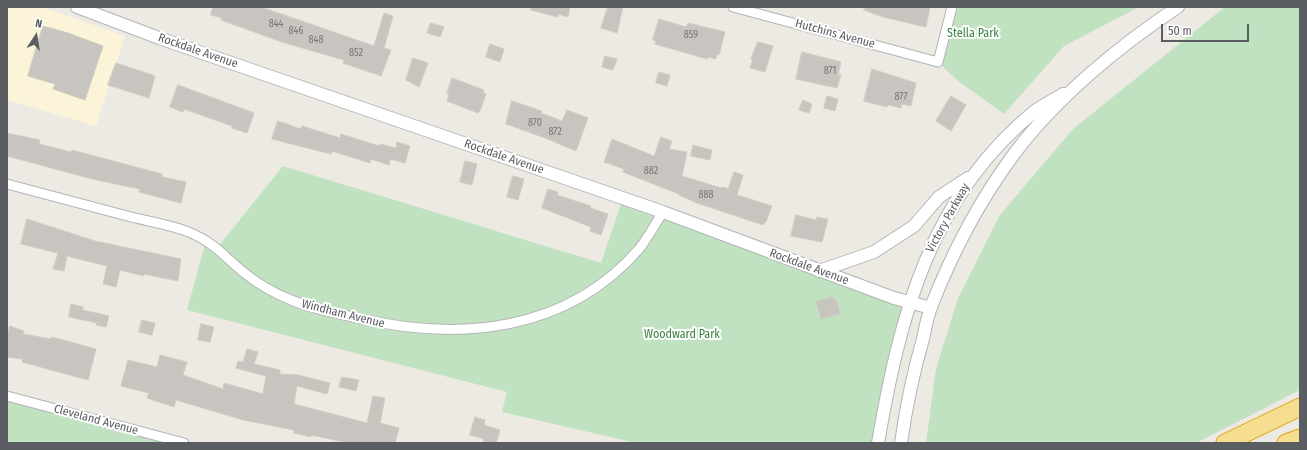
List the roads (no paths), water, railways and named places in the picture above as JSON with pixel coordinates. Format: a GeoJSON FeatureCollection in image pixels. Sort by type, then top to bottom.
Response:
{"type":"FeatureCollection","features":[{"type":"Feature","properties":{"kind":"highway"},"geometry":{"type":"LineString","coordinates":[[1225,443],[1300,406]]}},
{"type":"Feature","properties":{"kind":"highway"},"geometry":{"type":"LineString","coordinates":[[1286,443],[1300,438]]}},
{"type":"Feature","properties":{"kind":"street","name":"Rockdale Avenue"},"geometry":{"type":"LineString","coordinates":[[77,7],[159,38],[663,212],[819,271],[910,303],[931,308]]}},
{"type":"Feature","properties":{"kind":"street","name":"Hutchins Avenue"},"geometry":{"type":"LineString","coordinates":[[733,7],[938,62],[952,7]]}},
{"type":"Feature","properties":{"kind":"street","name":"Victory Parkway"},"geometry":{"type":"LineString","coordinates":[[901,443],[918,356],[931,308],[952,258],[996,180],[1015,152],[1078,85],[1119,51],[1178,7]]}},
{"type":"Feature","properties":{"kind":"street","name":"Victory Parkway"},"geometry":{"type":"LineString","coordinates":[[878,443],[891,378],[910,303],[923,263],[938,231],[972,175],[1004,140],[1036,111],[1078,85]]}},
{"type":"Feature","properties":{"kind":"street"},"geometry":{"type":"LineString","coordinates":[[819,271],[874,252],[914,226],[939,197],[972,175]]}},
{"type":"Feature","properties":{"kind":"street","name":"Windham Avenue"},"geometry":{"type":"LineString","coordinates":[[7,184],[190,232],[218,248],[247,275],[272,291],[297,303],[386,325],[445,331],[483,329],[509,325],[541,315],[580,298],[621,268],[640,248],[663,212]]}},
{"type":"Feature","properties":{"kind":"street","name":"Cleveland Avenue"},"geometry":{"type":"LineString","coordinates":[[7,398],[184,443]]}},
{"type":"Feature","properties":{"kind":"park label","name":"Stella Park"},"geometry":{"type":"Point","coordinates":[973,34]}},
{"type":"Feature","properties":{"kind":"park label","name":"Woodward Park"},"geometry":{"type":"Point","coordinates":[682,335]}}]}
